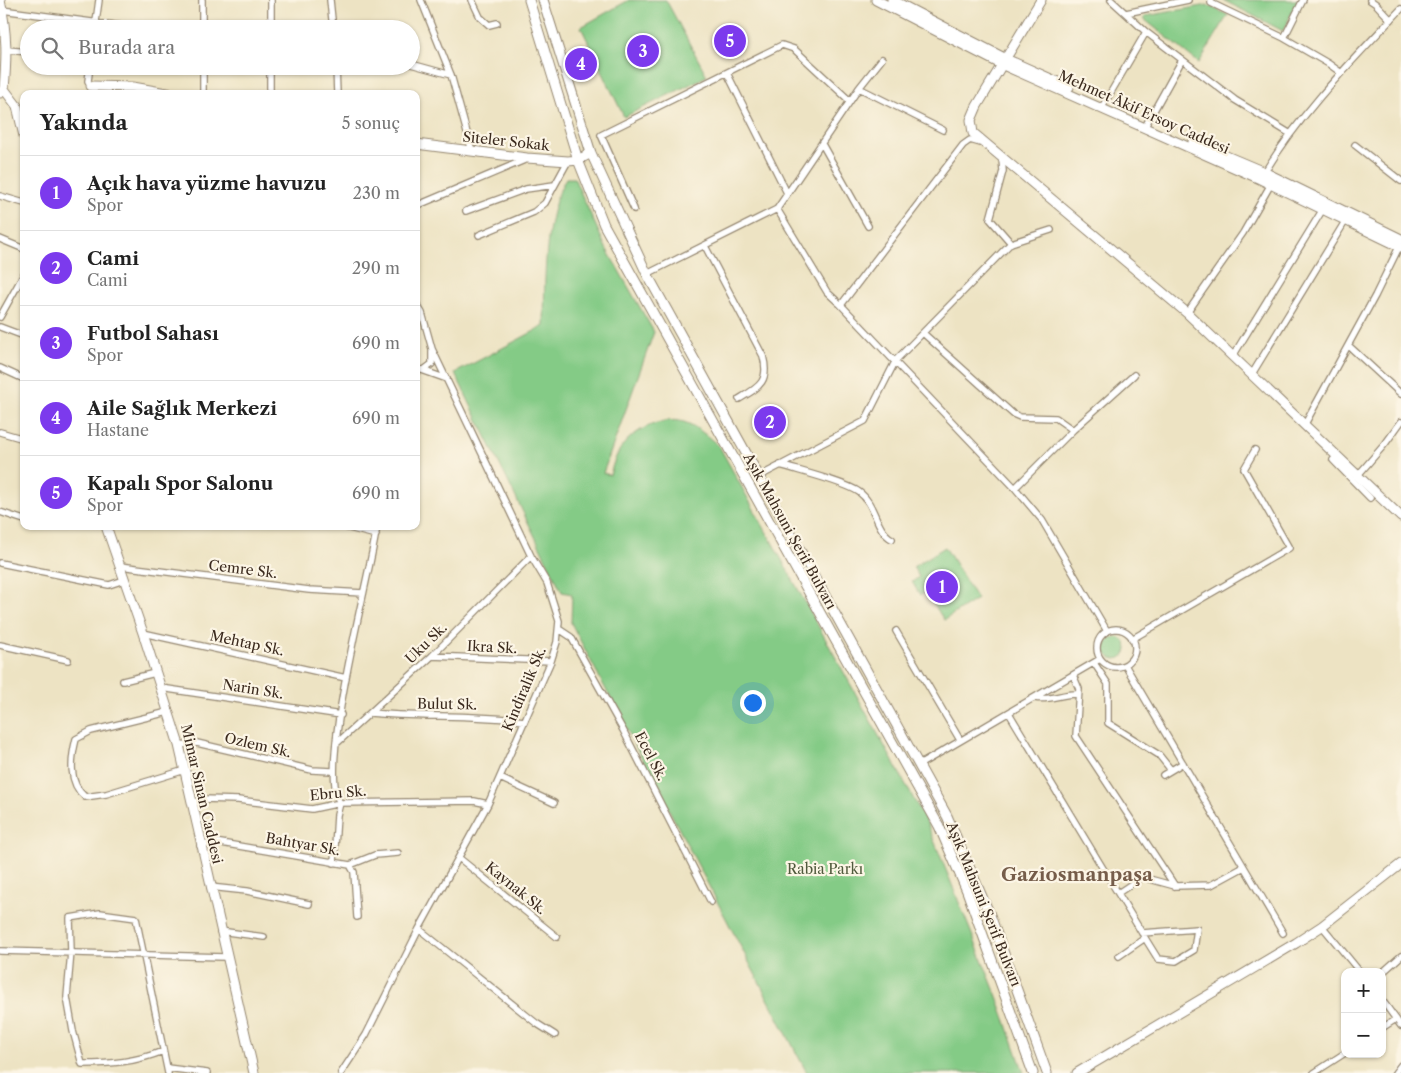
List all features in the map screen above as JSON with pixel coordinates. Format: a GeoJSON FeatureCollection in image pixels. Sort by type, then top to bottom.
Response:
{"type":"FeatureCollection","features":[{"type":"Feature","properties":{"kind":"main road"},"geometry":{"type":"LineString","coordinates":[[0,0],[7,50],[2,91],[20,105]]}},
{"type":"Feature","properties":{"kind":"main road","name":"Aşık Mahsuni Şerif Bulvarı"},"geometry":{"type":"LineString","coordinates":[[529,0],[578,160],[604,225],[940,826],[967,891],[1032,1073]]}},
{"type":"Feature","properties":{"kind":"main road","name":"Aşık Mahsuni Şerif Bulvarı"},"geometry":{"type":"LineString","coordinates":[[543,0],[591,153],[647,274],[919,764],[966,857],[1047,1073]]}},
{"type":"Feature","properties":{"kind":"main road","name":"Mehmet Âkif Ersoy Caddesi"},"geometry":{"type":"LineString","coordinates":[[876,0],[1005,62],[1262,175],[1271,184],[1323,210],[1401,242]]}},
{"type":"Feature","properties":{"kind":"main road","name":"Mehmet Âkif Ersoy Caddesi"},"geometry":{"type":"LineString","coordinates":[[892,0],[1005,62],[1262,175],[1401,242]]}},
{"type":"Feature","properties":{"kind":"main road"},"geometry":{"type":"LineString","coordinates":[[1041,0],[977,106],[971,120],[973,133],[1187,313],[1359,474],[1401,517]]}},
{"type":"Feature","properties":{"kind":"main road"},"geometry":{"type":"LineString","coordinates":[[91,86],[133,87],[150,90]]}},
{"type":"Feature","properties":{"kind":"main road","name":"Siteler Sokak"},"geometry":{"type":"LineString","coordinates":[[420,144],[568,161],[578,160],[591,153]]}},
{"type":"Feature","properties":{"kind":"main road","name":"Mimar Sinan Caddesi"},"geometry":{"type":"LineString","coordinates":[[107,530],[161,688],[185,770],[200,846],[254,1073]]}},
{"type":"Feature","properties":{"kind":"main road"},"geometry":{"type":"LineString","coordinates":[[1077,1073],[1322,926],[1401,864]]}},
{"type":"Feature","properties":{"kind":"street"},"geometry":{"type":"LineString","coordinates":[[97,20],[99,0]]}},
{"type":"Feature","properties":{"kind":"street"},"geometry":{"type":"LineString","coordinates":[[202,0],[202,20]]}},
{"type":"Feature","properties":{"kind":"street"},"geometry":{"type":"LineString","coordinates":[[271,0],[271,20]]}},
{"type":"Feature","properties":{"kind":"street"},"geometry":{"type":"LineString","coordinates":[[330,0],[332,20]]}},
{"type":"Feature","properties":{"kind":"street"},"geometry":{"type":"LineString","coordinates":[[421,0],[451,75],[472,151]]}},
{"type":"Feature","properties":{"kind":"street"},"geometry":{"type":"LineString","coordinates":[[472,0],[480,18],[489,24],[497,23]]}},
{"type":"Feature","properties":{"kind":"street"},"geometry":{"type":"LineString","coordinates":[[1111,0],[1146,32],[1235,100],[1289,133]]}},
{"type":"Feature","properties":{"kind":"street"},"geometry":{"type":"LineString","coordinates":[[1126,13],[1188,0]]}},
{"type":"Feature","properties":{"kind":"street"},"geometry":{"type":"LineString","coordinates":[[1210,0],[1284,38],[1340,72]]}},
{"type":"Feature","properties":{"kind":"street"},"geometry":{"type":"LineString","coordinates":[[1284,38],[1303,0]]}},
{"type":"Feature","properties":{"kind":"street"},"geometry":{"type":"LineString","coordinates":[[1370,0],[1378,2],[1391,20]]}},
{"type":"Feature","properties":{"kind":"street"},"geometry":{"type":"LineString","coordinates":[[1262,175],[1289,133],[1340,72],[1401,9]]}},
{"type":"Feature","properties":{"kind":"street"},"geometry":{"type":"LineString","coordinates":[[2,10],[38,13],[66,20]]}},
{"type":"Feature","properties":{"kind":"street"},"geometry":{"type":"LineString","coordinates":[[1104,104],[1146,32]]}},
{"type":"Feature","properties":{"kind":"street"},"geometry":{"type":"LineString","coordinates":[[634,209],[601,135],[782,45],[794,49],[850,101]]}},
{"type":"Feature","properties":{"kind":"street"},"geometry":{"type":"LineString","coordinates":[[7,50],[20,51]]}},
{"type":"Feature","properties":{"kind":"street"},"geometry":{"type":"LineString","coordinates":[[647,274],[777,209],[859,88],[882,59]]}},
{"type":"Feature","properties":{"kind":"street"},"geometry":{"type":"LineString","coordinates":[[1147,123],[1182,60]]}},
{"type":"Feature","properties":{"kind":"street"},"geometry":{"type":"LineString","coordinates":[[420,66],[451,75]]}},
{"type":"Feature","properties":{"kind":"street"},"geometry":{"type":"LineString","coordinates":[[727,73],[787,193]]}},
{"type":"Feature","properties":{"kind":"street"},"geometry":{"type":"LineString","coordinates":[[89,75],[88,81],[91,86]]}},
{"type":"Feature","properties":{"kind":"street"},"geometry":{"type":"LineString","coordinates":[[203,75],[203,90]]}},
{"type":"Feature","properties":{"kind":"street"},"geometry":{"type":"LineString","coordinates":[[270,75],[270,90]]}},
{"type":"Feature","properties":{"kind":"street"},"geometry":{"type":"LineString","coordinates":[[336,75],[337,90]]}},
{"type":"Feature","properties":{"kind":"street"},"geometry":{"type":"LineString","coordinates":[[859,88],[943,130]]}},
{"type":"Feature","properties":{"kind":"street"},"geometry":{"type":"LineString","coordinates":[[841,305],[963,145],[970,140],[984,144]]}},
{"type":"Feature","properties":{"kind":"street"},"geometry":{"type":"LineString","coordinates":[[822,144],[868,226]]}},
{"type":"Feature","properties":{"kind":"street"},"geometry":{"type":"LineString","coordinates":[[1354,145],[1401,181]]}},
{"type":"Feature","properties":{"kind":"street"},"geometry":{"type":"LineString","coordinates":[[420,204],[528,158]]}},
{"type":"Feature","properties":{"kind":"street"},"geometry":{"type":"LineString","coordinates":[[1002,159],[1003,171],[990,220],[1011,243]]}},
{"type":"Feature","properties":{"kind":"street"},"geometry":{"type":"LineString","coordinates":[[479,235],[534,212],[545,203],[568,161]]}},
{"type":"Feature","properties":{"kind":"street"},"geometry":{"type":"LineString","coordinates":[[1187,313],[1243,233],[1271,184]]}},
{"type":"Feature","properties":{"kind":"street"},"geometry":{"type":"LineString","coordinates":[[466,211],[526,189],[554,185]]}},
{"type":"Feature","properties":{"kind":"street"},"geometry":{"type":"LineString","coordinates":[[0,196],[20,201]]}},
{"type":"Feature","properties":{"kind":"street"},"geometry":{"type":"LineString","coordinates":[[777,209],[827,292],[896,360],[1016,488],[1042,520],[1107,631]]}},
{"type":"Feature","properties":{"kind":"street"},"geometry":{"type":"LineString","coordinates":[[1233,356],[1323,210]]}},
{"type":"Feature","properties":{"kind":"street"},"geometry":{"type":"LineString","coordinates":[[1252,374],[1346,220]]}},
{"type":"Feature","properties":{"kind":"street"},"geometry":{"type":"LineString","coordinates":[[760,476],[865,421],[896,360],[1011,243],[1051,230]]}},
{"type":"Feature","properties":{"kind":"street"},"geometry":{"type":"LineString","coordinates":[[0,239],[20,247]]}},
{"type":"Feature","properties":{"kind":"street"},"geometry":{"type":"LineString","coordinates":[[1305,424],[1349,346],[1401,242]]}},
{"type":"Feature","properties":{"kind":"street"},"geometry":{"type":"LineString","coordinates":[[705,246],[766,367],[765,377],[757,388],[739,400]]}},
{"type":"Feature","properties":{"kind":"street"},"geometry":{"type":"LineString","coordinates":[[0,313],[20,280]]}},
{"type":"Feature","properties":{"kind":"street","name":"Kindiralik Sk."},"geometry":{"type":"LineString","coordinates":[[341,1073],[366,1036],[418,929],[488,804],[551,661],[559,629],[556,609],[547,583],[531,556],[432,349],[420,310]]}},
{"type":"Feature","properties":{"kind":"street"},"geometry":{"type":"LineString","coordinates":[[0,327],[20,334]]}},
{"type":"Feature","properties":{"kind":"street"},"geometry":{"type":"LineString","coordinates":[[923,333],[1014,414],[1020,417],[1056,418],[1073,430]]}},
{"type":"Feature","properties":{"kind":"street"},"geometry":{"type":"LineString","coordinates":[[1349,346],[1401,394]]}},
{"type":"Feature","properties":{"kind":"street"},"geometry":{"type":"LineString","coordinates":[[424,370],[432,364],[432,349]]}},
{"type":"Feature","properties":{"kind":"street"},"geometry":{"type":"LineString","coordinates":[[0,368],[20,377]]}},
{"type":"Feature","properties":{"kind":"street"},"geometry":{"type":"LineString","coordinates":[[420,369],[447,379]]}},
{"type":"Feature","properties":{"kind":"street"},"geometry":{"type":"LineString","coordinates":[[1016,488],[1073,430],[1134,375]]}},
{"type":"Feature","properties":{"kind":"street"},"geometry":{"type":"LineString","coordinates":[[1359,474],[1386,444],[1401,422]]}},
{"type":"Feature","properties":{"kind":"street"},"geometry":{"type":"LineString","coordinates":[[0,432],[20,438]]}},
{"type":"Feature","properties":{"kind":"street"},"geometry":{"type":"LineString","coordinates":[[1132,639],[1289,548],[1244,469],[1255,450]]}},
{"type":"Feature","properties":{"kind":"street"},"geometry":{"type":"LineString","coordinates":[[1333,460],[1370,498]]}},
{"type":"Feature","properties":{"kind":"street"},"geometry":{"type":"LineString","coordinates":[[780,465],[859,492],[871,505],[884,535],[892,539]]}},
{"type":"Feature","properties":{"kind":"street"},"geometry":{"type":"LineString","coordinates":[[0,512],[20,519]]}},
{"type":"Feature","properties":{"kind":"street"},"geometry":{"type":"LineString","coordinates":[[357,530],[376,535]]}},
{"type":"Feature","properties":{"kind":"street"},"geometry":{"type":"LineString","coordinates":[[334,863],[337,815],[340,803],[335,794],[332,771],[346,678],[377,530]]}},
{"type":"Feature","properties":{"kind":"street","name":"Uku Sk."},"geometry":{"type":"LineString","coordinates":[[336,744],[432,656],[531,556]]}},
{"type":"Feature","properties":{"kind":"street"},"geometry":{"type":"LineString","coordinates":[[0,563],[109,586],[124,580]]}},
{"type":"Feature","properties":{"kind":"street","name":"Cemre Sk."},"geometry":{"type":"LineString","coordinates":[[120,566],[309,590],[363,593]]}},
{"type":"Feature","properties":{"kind":"street","name":"Ecel Sk."},"geometry":{"type":"LineString","coordinates":[[559,629],[571,637],[624,730],[711,902]]}},
{"type":"Feature","properties":{"kind":"street"},"geometry":{"type":"LineString","coordinates":[[1126,665],[1134,652],[1132,639],[1121,630],[1107,631],[1098,642],[1097,661],[1108,684],[1108,723],[1159,755],[1171,770]]}},
{"type":"Feature","properties":{"kind":"street"},"geometry":{"type":"LineString","coordinates":[[896,631],[960,740]]}},
{"type":"Feature","properties":{"kind":"street","name":"Mehtap Sk."},"geometry":{"type":"LineString","coordinates":[[143,633],[346,678]]}},
{"type":"Feature","properties":{"kind":"street"},"geometry":{"type":"LineString","coordinates":[[0,645],[68,660]]}},
{"type":"Feature","properties":{"kind":"street","name":"Ikra Sk."},"geometry":{"type":"LineString","coordinates":[[432,656],[551,661]]}},
{"type":"Feature","properties":{"kind":"street"},"geometry":{"type":"LineString","coordinates":[[1097,661],[1112,667],[1126,665]]}},
{"type":"Feature","properties":{"kind":"street"},"geometry":{"type":"LineString","coordinates":[[919,764],[1097,661]]}},
{"type":"Feature","properties":{"kind":"street"},"geometry":{"type":"LineString","coordinates":[[1126,665],[1283,933]]}},
{"type":"Feature","properties":{"kind":"street"},"geometry":{"type":"LineString","coordinates":[[123,681],[155,673]]}},
{"type":"Feature","properties":{"kind":"street"},"geometry":{"type":"LineString","coordinates":[[1073,675],[1077,681],[1078,694],[1076,736],[1175,886]]}},
{"type":"Feature","properties":{"kind":"street","name":"Narin Sk."},"geometry":{"type":"LineString","coordinates":[[161,688],[341,715]]}},
{"type":"Feature","properties":{"kind":"street"},"geometry":{"type":"LineString","coordinates":[[1035,698],[1048,698],[1066,693],[1078,694]]}},
{"type":"Feature","properties":{"kind":"street"},"geometry":{"type":"LineString","coordinates":[[168,712],[92,731],[76,739],[72,755],[72,775],[77,790],[85,797],[106,794],[185,770]]}},
{"type":"Feature","properties":{"kind":"street"},"geometry":{"type":"LineString","coordinates":[[1010,713],[1143,936],[1158,959],[1176,962],[1194,950],[1197,929],[1143,936],[1119,956]]}},
{"type":"Feature","properties":{"kind":"street","name":"Bulut Sk."},"geometry":{"type":"LineString","coordinates":[[370,714],[498,718],[524,721]]}},
{"type":"Feature","properties":{"kind":"street","name":"Ozlem Sk."},"geometry":{"type":"LineString","coordinates":[[178,745],[197,743],[312,770],[332,771]]}},
{"type":"Feature","properties":{"kind":"street"},"geometry":{"type":"LineString","coordinates":[[1163,775],[1183,763]]}},
{"type":"Feature","properties":{"kind":"street"},"geometry":{"type":"LineString","coordinates":[[500,778],[554,803]]}},
{"type":"Feature","properties":{"kind":"street","name":"Ebru Sk."},"geometry":{"type":"LineString","coordinates":[[192,804],[203,799],[312,809],[340,803],[474,801],[488,804]]}},
{"type":"Feature","properties":{"kind":"street","name":"Bahtyar Sk."},"geometry":{"type":"LineString","coordinates":[[200,846],[215,842],[350,865],[354,872],[357,917]]}},
{"type":"Feature","properties":{"kind":"street"},"geometry":{"type":"LineString","coordinates":[[350,865],[375,855],[398,853]]}},
{"type":"Feature","properties":{"kind":"street","name":"Kaynak Sk."},"geometry":{"type":"LineString","coordinates":[[459,858],[557,937]]}},
{"type":"Feature","properties":{"kind":"street"},"geometry":{"type":"LineString","coordinates":[[1118,893],[1142,877],[1175,886],[1210,885],[1244,867]]}},
{"type":"Feature","properties":{"kind":"street"},"geometry":{"type":"LineString","coordinates":[[210,887],[247,891],[309,904]]}},
{"type":"Feature","properties":{"kind":"street"},"geometry":{"type":"LineString","coordinates":[[163,1050],[147,1057],[119,1064],[82,1064],[73,1031],[67,997],[71,952],[70,918],[100,913],[136,918],[145,955],[147,979],[168,1070],[207,1073]]}},
{"type":"Feature","properties":{"kind":"street"},"geometry":{"type":"LineString","coordinates":[[1322,926],[1357,968]]}},
{"type":"Feature","properties":{"kind":"street"},"geometry":{"type":"LineString","coordinates":[[418,929],[536,1023],[556,1035]]}},
{"type":"Feature","properties":{"kind":"street"},"geometry":{"type":"LineString","coordinates":[[220,931],[264,937]]}},
{"type":"Feature","properties":{"kind":"street"},"geometry":{"type":"LineString","coordinates":[[0,951],[226,957]]}},
{"type":"Feature","properties":{"kind":"street"},"geometry":{"type":"LineString","coordinates":[[1386,969],[1401,956]]}},
{"type":"Feature","properties":{"kind":"street"},"geometry":{"type":"LineString","coordinates":[[1386,1005],[1401,1026]]}},
{"type":"Feature","properties":{"kind":"street"},"geometry":{"type":"LineString","coordinates":[[1386,1025],[1396,1019]]}},
{"type":"Feature","properties":{"kind":"street"},"geometry":{"type":"LineString","coordinates":[[1314,1073],[1341,1056]]}},
{"type":"Feature","properties":{"kind":"street"},"geometry":{"type":"LineString","coordinates":[[1395,1073],[1401,1064]]}},
{"type":"Feature","properties":{"kind":"green space"},"geometry":{"type":"Polygon","coordinates":[[[629,0],[666,0],[707,76],[624,117],[581,27],[629,0]]]}},
{"type":"Feature","properties":{"kind":"green space"},"geometry":{"type":"Polygon","coordinates":[[[1223,0],[1298,0],[1283,31],[1223,0]]]}},
{"type":"Feature","properties":{"kind":"green space"},"geometry":{"type":"Polygon","coordinates":[[[1207,5],[1228,15],[1199,63],[1144,19],[1146,16],[1207,5]]]}},
{"type":"Feature","properties":{"kind":"green space","name":"Rabia Parkı"},"geometry":{"type":"Polygon","coordinates":[[[566,178],[574,178],[606,248],[654,332],[603,473],[610,475],[618,453],[629,438],[656,423],[675,420],[684,422],[698,429],[719,446],[927,823],[998,999],[1024,1073],[807,1073],[571,623],[572,594],[562,592],[455,373],[544,326],[545,270],[549,231],[558,194],[566,178]]]}},
{"type":"Feature","properties":{"kind":"green space"},"geometry":{"type":"Polygon","coordinates":[[[945,547],[977,599],[944,620],[926,592],[920,595],[912,582],[919,577],[913,567],[945,547]]]}},
{"type":"Feature","properties":{"kind":"green space"},"geometry":{"type":"Polygon","coordinates":[[[1116,637],[1124,640],[1127,648],[1124,656],[1116,659],[1108,656],[1105,648],[1108,640],[1116,637]]]}},
{"type":"Feature","properties":{"kind":"water"},"geometry":{"type":"Polygon","coordinates":[[[933,571],[935,575],[941,571],[954,593],[944,599],[929,573],[933,571]]]}},
{"type":"Feature","properties":{"kind":"place","name":"Kapalı Spor Salonu"},"geometry":{"type":"Point","coordinates":[730,41]}},
{"type":"Feature","properties":{"kind":"place","name":"Futbol Sahası"},"geometry":{"type":"Point","coordinates":[643,51]}},
{"type":"Feature","properties":{"kind":"place","name":"Aile Sağlık Merkezi"},"geometry":{"type":"Point","coordinates":[581,64]}},
{"type":"Feature","properties":{"kind":"place","name":"Cami"},"geometry":{"type":"Point","coordinates":[770,422]}},
{"type":"Feature","properties":{"kind":"place","name":"Açık hava yüzme havuzu"},"geometry":{"type":"Point","coordinates":[942,587]}},
{"type":"Feature","properties":{"kind":"district","name":"Gaziosmanpaşa"},"geometry":{"type":"Point","coordinates":[1077,874]}}]}
